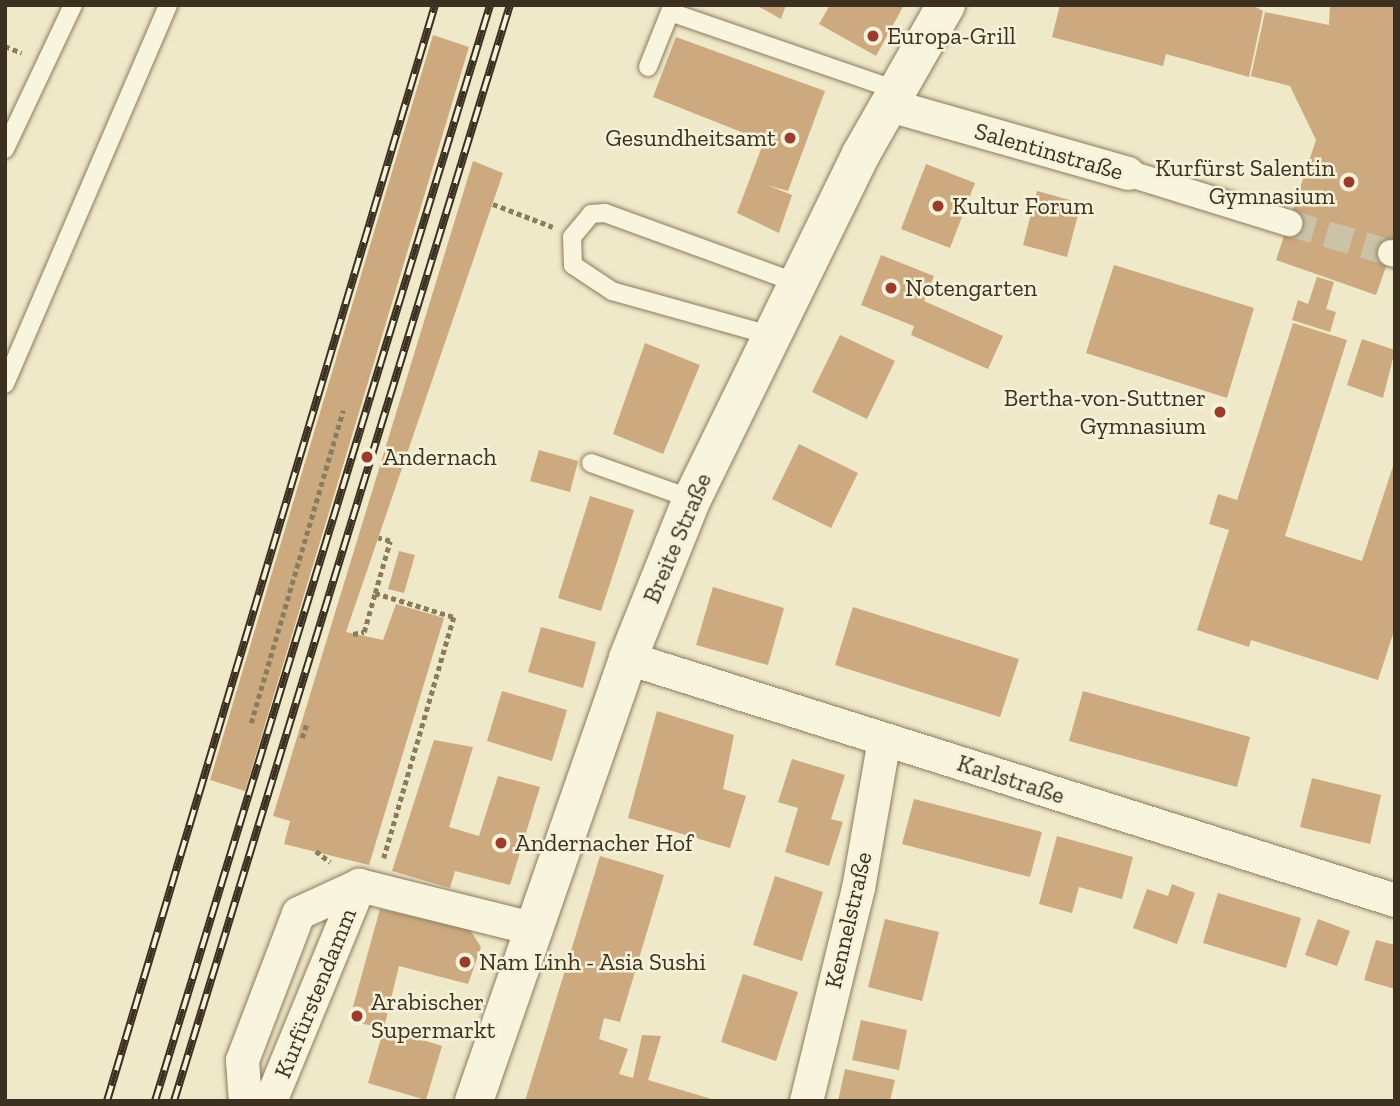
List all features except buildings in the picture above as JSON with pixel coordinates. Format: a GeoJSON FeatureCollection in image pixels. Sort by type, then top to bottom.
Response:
{"type":"FeatureCollection","features":[{"type":"Feature","properties":{"kind":"street","name":"Breite Straße"},"geometry":{"type":"LineString","coordinates":[[474,1101],[628,658],[692,499],[797,283],[893,98],[946,5]]}},
{"type":"Feature","properties":{"kind":"street","name":"Salentinstraße"},"geometry":{"type":"LineString","coordinates":[[893,98],[1289,223]]}},
{"type":"Feature","properties":{"kind":"street","name":"Karlstraße"},"geometry":{"type":"LineString","coordinates":[[628,658],[1395,900]]}},
{"type":"Feature","properties":{"kind":"street","name":"Kennelstraße"},"geometry":{"type":"LineString","coordinates":[[806,1101],[858,888],[884,739]]}},
{"type":"Feature","properties":{"kind":"street","name":"Kurfürstendamm"},"geometry":{"type":"LineString","coordinates":[[245,1101],[242,1060],[298,913],[367,887],[532,928]]}},
{"type":"Feature","properties":{"kind":"street","name":"Kurfürstendamm"},"geometry":{"type":"LineString","coordinates":[[270,1101],[367,887]]}},
{"type":"Feature","properties":{"kind":"lane"},"geometry":{"type":"LineString","coordinates":[[5,149],[73,5]]}},
{"type":"Feature","properties":{"kind":"lane"},"geometry":{"type":"LineString","coordinates":[[5,384],[168,5]]}},
{"type":"Feature","properties":{"kind":"lane"},"geometry":{"type":"LineString","coordinates":[[648,67],[670,12],[893,98]]}},
{"type":"Feature","properties":{"kind":"lane"},"geometry":{"type":"LineString","coordinates":[[773,336],[612,291],[573,265],[573,234],[591,214],[605,213],[797,283]]}},
{"type":"Feature","properties":{"kind":"lane"},"geometry":{"type":"LineString","coordinates":[[591,463],[692,499]]}},
{"type":"Feature","properties":{"kind":"path"},"geometry":{"type":"LineString","coordinates":[[493,204],[573,234]]}},
{"type":"Feature","properties":{"kind":"path"},"geometry":{"type":"LineString","coordinates":[[251,723],[343,410]]}},
{"type":"Feature","properties":{"kind":"path"},"geometry":{"type":"LineString","coordinates":[[353,634],[365,632],[390,541],[378,538]]}},
{"type":"Feature","properties":{"kind":"path"},"geometry":{"type":"LineString","coordinates":[[367,887],[454,617],[375,593]]}},
{"type":"Feature","properties":{"kind":"path"},"geometry":{"type":"LineString","coordinates":[[302,738],[307,723]]}},
{"type":"Feature","properties":{"kind":"tunnel"},"geometry":{"type":"LineString","coordinates":[[1289,223],[1391,253]]}},
{"type":"Feature","properties":{"kind":"railway"},"geometry":{"type":"LineString","coordinates":[[107,1101],[435,5]]}},
{"type":"Feature","properties":{"kind":"railway"},"geometry":{"type":"LineString","coordinates":[[155,1101],[490,5]]}},
{"type":"Feature","properties":{"kind":"railway"},"geometry":{"type":"LineString","coordinates":[[174,1101],[510,5]]}},
{"type":"Feature","properties":{"kind":"place","name":"Europa-Grill"},"geometry":{"type":"Point","coordinates":[873,36]}},
{"type":"Feature","properties":{"kind":"place","name":"Gesundheitsamt"},"geometry":{"type":"Point","coordinates":[790,138]}},
{"type":"Feature","properties":{"kind":"place","name":"Kurfürst Salentin Gymnasium"},"geometry":{"type":"Point","coordinates":[1349,182]}},
{"type":"Feature","properties":{"kind":"place","name":"Kultur Forum"},"geometry":{"type":"Point","coordinates":[938,206]}},
{"type":"Feature","properties":{"kind":"place","name":"Notengarten"},"geometry":{"type":"Point","coordinates":[891,288]}},
{"type":"Feature","properties":{"kind":"place","name":"Bertha-von-Suttner Gymnasium"},"geometry":{"type":"Point","coordinates":[1220,412]}},
{"type":"Feature","properties":{"kind":"place","name":"Andernach"},"geometry":{"type":"Point","coordinates":[367,457]}},
{"type":"Feature","properties":{"kind":"place","name":"Andernacher Hof"},"geometry":{"type":"Point","coordinates":[501,843]}},
{"type":"Feature","properties":{"kind":"place","name":"Nam Linh - Asia Sushi"},"geometry":{"type":"Point","coordinates":[465,962]}},
{"type":"Feature","properties":{"kind":"place","name":"Arabischer Supermarkt"},"geometry":{"type":"Point","coordinates":[357,1016]}}]}
